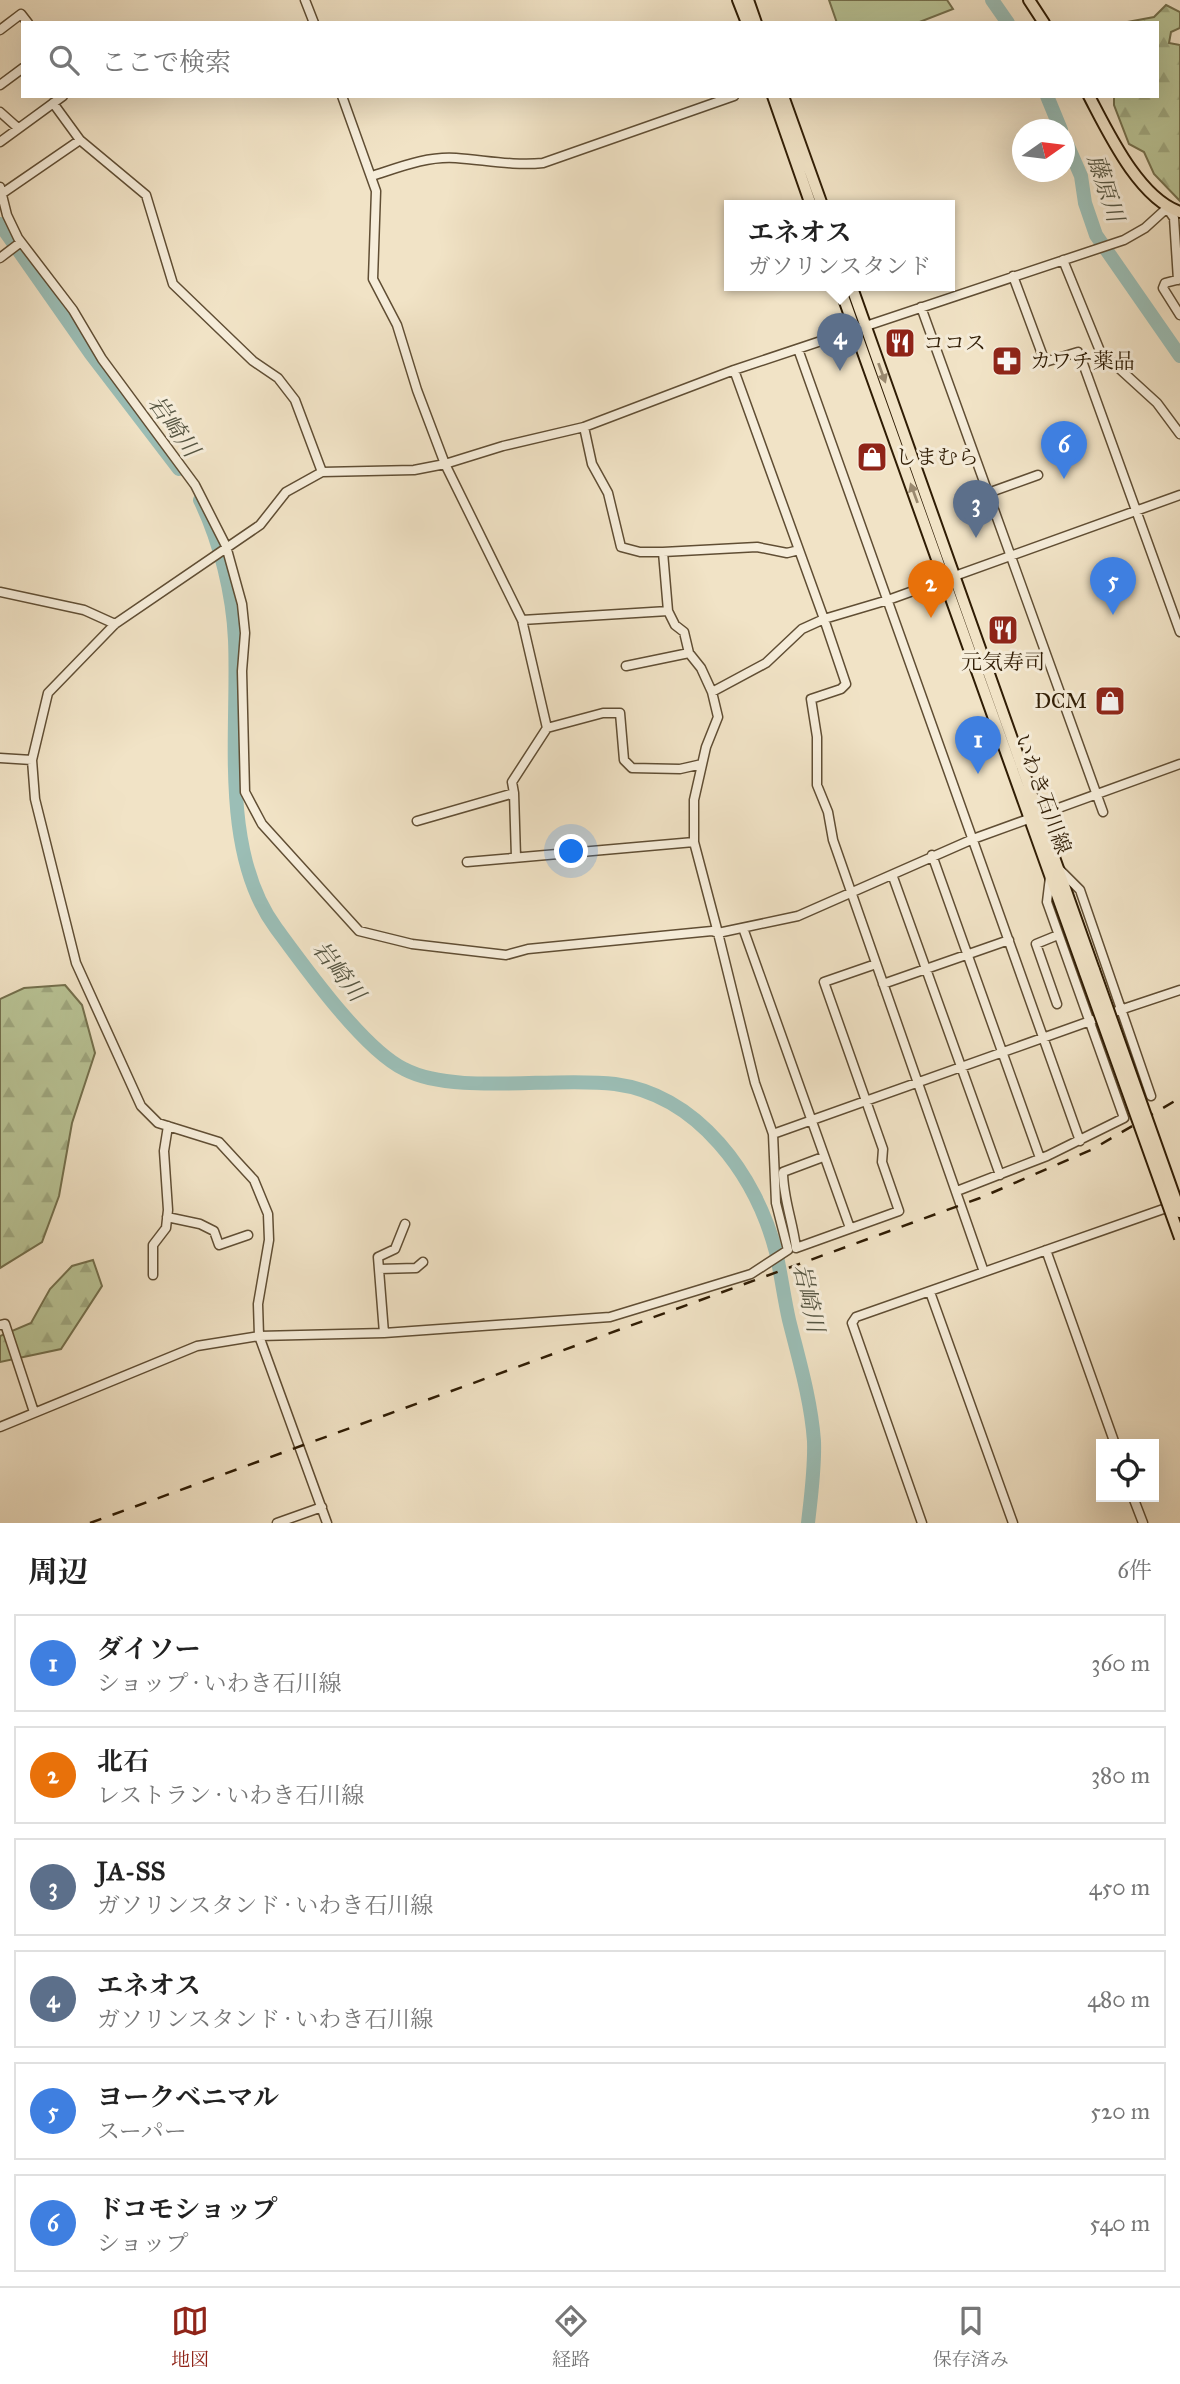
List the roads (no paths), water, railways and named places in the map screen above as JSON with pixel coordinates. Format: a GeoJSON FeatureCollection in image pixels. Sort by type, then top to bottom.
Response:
{"type":"FeatureCollection","features":[{"type":"Feature","properties":{"kind":"main road"},"geometry":{"type":"LineString","coordinates":[[738,0],[746,21]]}},
{"type":"Feature","properties":{"kind":"main road"},"geometry":{"type":"LineString","coordinates":[[748,0],[756,21]]}},
{"type":"Feature","properties":{"kind":"main road"},"geometry":{"type":"LineString","coordinates":[[1028,0],[1043,21]]}},
{"type":"Feature","properties":{"kind":"main road"},"geometry":{"type":"LineString","coordinates":[[774,98],[809,200]]}},
{"type":"Feature","properties":{"kind":"main road"},"geometry":{"type":"LineString","coordinates":[[784,98],[820,200]]}},
{"type":"Feature","properties":{"kind":"main road"},"geometry":{"type":"LineString","coordinates":[[1090,98],[1142,186],[1167,208],[1180,212]]}},
{"type":"Feature","properties":{"kind":"main road","name":"いわき石川線"},"geometry":{"type":"LineString","coordinates":[[841,291],[949,576],[1035,815],[1180,1238]]}},
{"type":"Feature","properties":{"kind":"main road","name":"いわき石川線"},"geometry":{"type":"LineString","coordinates":[[853,291],[949,576]]}},
{"type":"Feature","properties":{"kind":"main road","name":"いわき石川線"},"geometry":{"type":"LineString","coordinates":[[1090,971],[1180,1212]]}},
{"type":"Feature","properties":{"kind":"street"},"geometry":{"type":"LineString","coordinates":[[305,0],[313,21]]}},
{"type":"Feature","properties":{"kind":"street"},"geometry":{"type":"LineString","coordinates":[[0,30],[21,14],[26,21]]}},
{"type":"Feature","properties":{"kind":"street"},"geometry":{"type":"LineString","coordinates":[[0,85],[21,69]]}},
{"type":"Feature","properties":{"kind":"street"},"geometry":{"type":"LineString","coordinates":[[0,142],[59,98]]}},
{"type":"Feature","properties":{"kind":"street"},"geometry":{"type":"LineString","coordinates":[[343,98],[372,176],[377,211],[373,279],[397,325],[417,390],[445,464],[522,620],[547,728]]}},
{"type":"Feature","properties":{"kind":"street"},"geometry":{"type":"LineString","coordinates":[[372,176],[425,159],[454,158],[526,165],[543,163],[728,98]]}},
{"type":"Feature","properties":{"kind":"street"},"geometry":{"type":"LineString","coordinates":[[53,103],[80,140],[146,195],[173,284],[253,361],[278,378],[295,400],[322,472]]}},
{"type":"Feature","properties":{"kind":"street"},"geometry":{"type":"LineString","coordinates":[[0,112],[18,128]]}},
{"type":"Feature","properties":{"kind":"street"},"geometry":{"type":"LineString","coordinates":[[80,140],[1,191],[7,215],[21,242],[73,310],[102,359],[195,485],[224,547],[242,604],[245,633],[242,671],[245,792],[261,824],[359,931],[412,944],[506,955],[528,948],[712,930],[718,933],[743,928],[798,916],[893,877],[932,855],[1180,764]]}},
{"type":"Feature","properties":{"kind":"street"},"geometry":{"type":"LineString","coordinates":[[327,1523],[259,1336],[257,1314],[270,1240],[268,1214],[254,1180],[219,1142],[158,1123],[141,1106],[76,963],[35,799],[32,760],[48,694],[114,624],[260,524],[286,492],[322,472],[414,470],[584,427],[734,370],[1124,240],[1145,229],[1167,208],[1174,218],[1179,280],[1165,284],[1163,288],[1180,315]]}},
{"type":"Feature","properties":{"kind":"street"},"geometry":{"type":"LineString","coordinates":[[0,258],[21,242]]}},
{"type":"Feature","properties":{"kind":"street"},"geometry":{"type":"LineString","coordinates":[[1063,260],[1100,351],[1157,403],[1180,434]]}},
{"type":"Feature","properties":{"kind":"street"},"geometry":{"type":"LineString","coordinates":[[1013,276],[1045,362],[1072,352],[1078,352],[1081,358],[1180,632]]}},
{"type":"Feature","properties":{"kind":"street"},"geometry":{"type":"LineString","coordinates":[[921,306],[1103,813]]}},
{"type":"Feature","properties":{"kind":"street"},"geometry":{"type":"LineString","coordinates":[[798,349],[1080,1141]]}},
{"type":"Feature","properties":{"kind":"street"},"geometry":{"type":"LineString","coordinates":[[734,370],[799,550],[843,686],[811,699],[817,737],[817,785],[876,964],[984,1272]]}},
{"type":"Feature","properties":{"kind":"street"},"geometry":{"type":"LineString","coordinates":[[584,427],[592,464],[608,494],[621,547],[639,552],[757,547],[787,553],[799,550]]}},
{"type":"Feature","properties":{"kind":"street"},"geometry":{"type":"LineString","coordinates":[[988,493],[1038,475]]}},
{"type":"Feature","properties":{"kind":"street"},"geometry":{"type":"LineString","coordinates":[[712,692],[766,663],[802,629],[821,621],[888,600],[1180,495]]}},
{"type":"Feature","properties":{"kind":"street"},"geometry":{"type":"LineString","coordinates":[[0,1426],[197,1346],[259,1336],[384,1333],[610,1317],[764,1268],[785,1255],[788,1250],[776,1203],[773,1133],[755,1083],[694,842],[694,800],[702,764],[718,716],[712,692],[701,668],[689,653],[684,632],[675,625],[668,611],[663,552]]}},
{"type":"Feature","properties":{"kind":"street"},"geometry":{"type":"LineString","coordinates":[[0,592],[84,610],[114,624]]}},
{"type":"Feature","properties":{"kind":"street"},"geometry":{"type":"LineString","coordinates":[[522,620],[668,611]]}},
{"type":"Feature","properties":{"kind":"street"},"geometry":{"type":"LineString","coordinates":[[625,666],[689,653]]}},
{"type":"Feature","properties":{"kind":"street"},"geometry":{"type":"LineString","coordinates":[[516,857],[512,782],[547,728],[603,713],[620,713],[624,760],[632,768],[680,769],[702,764]]}},
{"type":"Feature","properties":{"kind":"street"},"geometry":{"type":"LineString","coordinates":[[0,758],[32,760]]}},
{"type":"Feature","properties":{"kind":"street"},"geometry":{"type":"LineString","coordinates":[[417,821],[514,793]]}},
{"type":"Feature","properties":{"kind":"street"},"geometry":{"type":"LineString","coordinates":[[467,862],[516,857],[540,858],[589,850],[694,842]]}},
{"type":"Feature","properties":{"kind":"street"},"geometry":{"type":"LineString","coordinates":[[932,855],[1040,1158]]}},
{"type":"Feature","properties":{"kind":"street"},"geometry":{"type":"LineString","coordinates":[[957,1191],[1080,1141],[1124,1118],[1047,902],[1055,872],[1080,890],[1151,1096]]}},
{"type":"Feature","properties":{"kind":"street"},"geometry":{"type":"LineString","coordinates":[[893,877],[1000,1175]]}},
{"type":"Feature","properties":{"kind":"street"},"geometry":{"type":"LineString","coordinates":[[743,928],[850,1228]]}},
{"type":"Feature","properties":{"kind":"street"},"geometry":{"type":"LineString","coordinates":[[1057,1004],[1036,944],[1058,935]]}},
{"type":"Feature","properties":{"kind":"street"},"geometry":{"type":"LineString","coordinates":[[883,984],[1009,940]]}},
{"type":"Feature","properties":{"kind":"street"},"geometry":{"type":"LineString","coordinates":[[823,1157],[783,1172],[783,1191],[793,1220],[796,1248],[899,1211],[882,1162],[883,1149],[824,982],[876,964]]}},
{"type":"Feature","properties":{"kind":"street"},"geometry":{"type":"LineString","coordinates":[[773,1133],[1180,990]]}},
{"type":"Feature","properties":{"kind":"street"},"geometry":{"type":"LineString","coordinates":[[153,1275],[153,1245],[166,1228],[164,1151],[167,1126]]}},
{"type":"Feature","properties":{"kind":"street"},"geometry":{"type":"LineString","coordinates":[[922,1523],[852,1323],[856,1317],[1180,1203]]}},
{"type":"Feature","properties":{"kind":"street"},"geometry":{"type":"LineString","coordinates":[[167,1217],[200,1224],[214,1231],[219,1245],[248,1235]]}},
{"type":"Feature","properties":{"kind":"street"},"geometry":{"type":"LineString","coordinates":[[384,1333],[379,1257],[396,1249],[405,1224]]}},
{"type":"Feature","properties":{"kind":"street"},"geometry":{"type":"LineString","coordinates":[[1046,1250],[1113,1439]]}},
{"type":"Feature","properties":{"kind":"street"},"geometry":{"type":"LineString","coordinates":[[379,1269],[416,1268],[423,1262]]}},
{"type":"Feature","properties":{"kind":"street"},"geometry":{"type":"LineString","coordinates":[[930,1292],[1013,1523]]}},
{"type":"Feature","properties":{"kind":"street"},"geometry":{"type":"LineString","coordinates":[[0,1325],[5,1324],[34,1412]]}},
{"type":"Feature","properties":{"kind":"street"},"geometry":{"type":"LineString","coordinates":[[1135,1502],[1143,1523]]}},
{"type":"Feature","properties":{"kind":"street"},"geometry":{"type":"LineString","coordinates":[[277,1523],[322,1507]]}},
{"type":"Feature","properties":{"kind":"waterway","name":"藤原川"},"geometry":{"type":"LineString","coordinates":[[992,0],[1007,21]]}},
{"type":"Feature","properties":{"kind":"waterway","name":"藤原川"},"geometry":{"type":"LineString","coordinates":[[1048,98],[1056,119]]}},
{"type":"Feature","properties":{"kind":"waterway","name":"藤原川"},"geometry":{"type":"LineString","coordinates":[[1075,162],[1096,235],[1180,356]]}},
{"type":"Feature","properties":{"kind":"waterway","name":"岩崎川"},"geometry":{"type":"LineString","coordinates":[[0,224],[91,354],[179,469]]}},
{"type":"Feature","properties":{"kind":"waterway","name":"岩崎川"},"geometry":{"type":"LineString","coordinates":[[200,500],[219,550],[234,622],[235,750],[239,827],[246,863],[258,897],[276,928],[353,1026],[388,1059],[404,1069],[450,1082],[591,1082],[645,1091],[672,1104],[697,1122],[719,1143],[754,1195],[776,1252],[807,1395],[814,1441],[808,1523]]}},
{"type":"Feature","properties":{"kind":"railway"},"geometry":{"type":"LineString","coordinates":[[90,1523],[980,1198],[1093,1149],[1180,1098]]}},
{"type":"Feature","properties":{"kind":"place","name":"ココス"},"geometry":{"type":"Point","coordinates":[900,343]}},
{"type":"Feature","properties":{"kind":"place","name":"カワチ薬品"},"geometry":{"type":"Point","coordinates":[1007,361]}},
{"type":"Feature","properties":{"kind":"place","name":"エネオス"},"geometry":{"type":"Point","coordinates":[840,371]}},
{"type":"Feature","properties":{"kind":"place","name":"しまむら"},"geometry":{"type":"Point","coordinates":[872,457]}},
{"type":"Feature","properties":{"kind":"place","name":"ドコモショップ"},"geometry":{"type":"Point","coordinates":[1064,479]}},
{"type":"Feature","properties":{"kind":"place","name":"JA-SS"},"geometry":{"type":"Point","coordinates":[976,538]}},
{"type":"Feature","properties":{"kind":"place","name":"ヨークベニマル"},"geometry":{"type":"Point","coordinates":[1113,615]}},
{"type":"Feature","properties":{"kind":"place","name":"北石"},"geometry":{"type":"Point","coordinates":[931,618]}},
{"type":"Feature","properties":{"kind":"place","name":"元気寿司"},"geometry":{"type":"Point","coordinates":[1003,630]}},
{"type":"Feature","properties":{"kind":"place","name":"DCM"},"geometry":{"type":"Point","coordinates":[1110,701]}},
{"type":"Feature","properties":{"kind":"place","name":"ダイソー"},"geometry":{"type":"Point","coordinates":[978,774]}}]}
